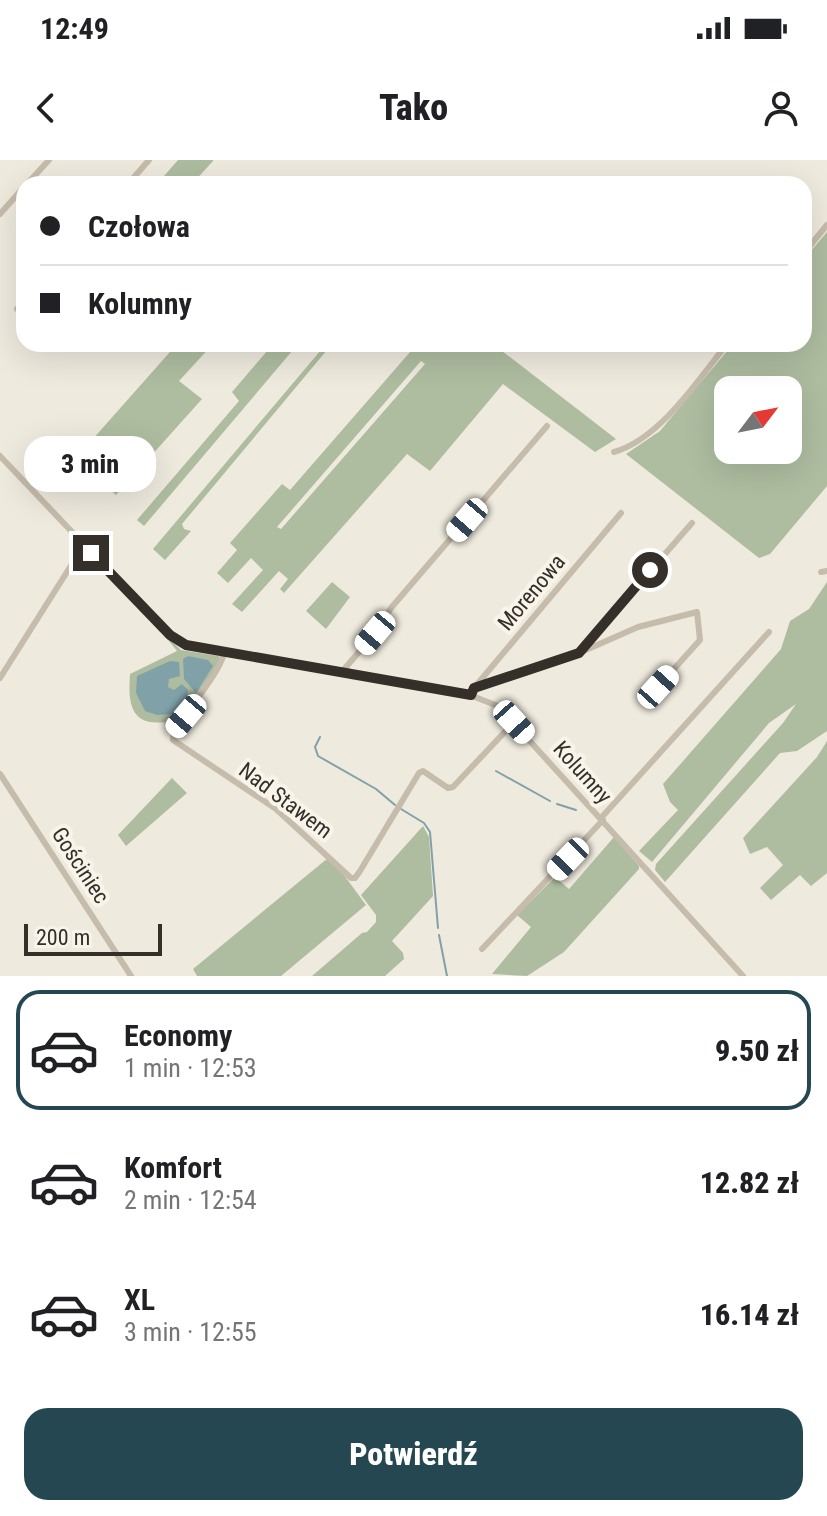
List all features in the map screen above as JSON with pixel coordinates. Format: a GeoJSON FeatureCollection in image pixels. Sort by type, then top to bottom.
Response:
{"type":"FeatureCollection","features":[{"type":"Feature","properties":{"kind":"street"},"geometry":{"type":"LineString","coordinates":[[33,160],[42,168]]}},
{"type":"Feature","properties":{"kind":"street"},"geometry":{"type":"LineString","coordinates":[[35,176],[49,160]]}},
{"type":"Feature","properties":{"kind":"street"},"geometry":{"type":"LineString","coordinates":[[135,176],[149,160]]}},
{"type":"Feature","properties":{"kind":"street"},"geometry":{"type":"LineString","coordinates":[[0,214],[16,197]]}},
{"type":"Feature","properties":{"kind":"street"},"geometry":{"type":"LineString","coordinates":[[812,243],[827,225]]}},
{"type":"Feature","properties":{"kind":"street"},"geometry":{"type":"LineString","coordinates":[[614,452],[635,444],[658,425],[720,352]]}},
{"type":"Feature","properties":{"kind":"street"},"geometry":{"type":"LineString","coordinates":[[341,673],[375,633],[391,608],[547,426]]}},
{"type":"Feature","properties":{"kind":"street","name":"Kolumny"},"geometry":{"type":"LineString","coordinates":[[0,456],[174,638],[186,645],[341,673],[473,692],[495,705],[514,722],[743,976]]}},
{"type":"Feature","properties":{"kind":"street","name":"Morenowa"},"geometry":{"type":"LineString","coordinates":[[473,692],[621,513]]}},
{"type":"Feature","properties":{"kind":"street"},"geometry":{"type":"LineString","coordinates":[[579,653],[692,523]]}},
{"type":"Feature","properties":{"kind":"street"},"geometry":{"type":"LineString","coordinates":[[0,678],[84,545]]}},
{"type":"Feature","properties":{"kind":"street"},"geometry":{"type":"LineString","coordinates":[[473,692],[579,653],[638,627],[697,612],[702,635],[700,640],[655,690],[644,697]]}},
{"type":"Feature","properties":{"kind":"street"},"geometry":{"type":"LineString","coordinates":[[482,949],[769,632]]}},
{"type":"Feature","properties":{"kind":"street","name":"Nad Stawem"},"geometry":{"type":"LineString","coordinates":[[224,653],[199,700],[173,731],[173,740],[276,809],[349,877],[356,877],[421,772],[448,788],[453,787],[514,722]]}},
{"type":"Feature","properties":{"kind":"street","name":"Gościniec"},"geometry":{"type":"LineString","coordinates":[[0,774],[131,976]]}},
{"type":"Feature","properties":{"kind":"green space"},"geometry":{"type":"Polygon","coordinates":[[[178,160],[213,160],[199,176],[164,176],[178,160]]]}},
{"type":"Feature","properties":{"kind":"green space"},"geometry":{"type":"Polygon","coordinates":[[[827,232],[827,486],[770,554],[759,558],[626,454],[660,431],[726,352],[812,352],[812,250],[827,232]]]}},
{"type":"Feature","properties":{"kind":"green space"},"geometry":{"type":"Polygon","coordinates":[[[170,352],[206,352],[179,381],[202,399],[116,495],[94,476],[87,482],[68,467],[170,352]]]}},
{"type":"Feature","properties":{"kind":"green space"},"geometry":{"type":"Polygon","coordinates":[[[266,352],[291,352],[144,526],[137,520],[239,401],[232,392],[266,352]]]}},
{"type":"Feature","properties":{"kind":"green space"},"geometry":{"type":"Polygon","coordinates":[[[319,352],[325,352],[182,524],[184,529],[191,531],[165,560],[153,549],[319,352]]]}},
{"type":"Feature","properties":{"kind":"green space"},"geometry":{"type":"Polygon","coordinates":[[[410,352],[503,352],[616,439],[595,452],[503,384],[430,471],[407,454],[284,593],[280,589],[288,579],[279,571],[242,612],[232,604],[263,570],[251,558],[228,583],[217,573],[237,550],[230,543],[282,484],[290,490],[410,352]],[[421,361],[277,527],[281,529],[425,364],[421,361]]]}},
{"type":"Feature","properties":{"kind":"green space"},"geometry":{"type":"Polygon","coordinates":[[[332,582],[350,597],[326,629],[306,611],[332,582]]]}},
{"type":"Feature","properties":{"kind":"green space"},"geometry":{"type":"Polygon","coordinates":[[[827,582],[827,731],[797,751],[780,753],[665,882],[655,870],[656,864],[783,723],[796,704],[769,723],[652,862],[639,851],[678,810],[670,802],[663,784],[781,649],[790,621],[809,609],[827,582]]]}},
{"type":"Feature","properties":{"kind":"green space"},"geometry":{"type":"Polygon","coordinates":[[[160,630],[181,650],[219,656],[221,661],[176,723],[142,720],[131,703],[130,674],[177,651],[160,630]]]}},
{"type":"Feature","properties":{"kind":"green space"},"geometry":{"type":"Polygon","coordinates":[[[827,741],[827,873],[811,886],[800,875],[771,900],[760,888],[783,865],[767,847],[750,854],[743,838],[817,757],[827,741]]]}},
{"type":"Feature","properties":{"kind":"green space"},"geometry":{"type":"Polygon","coordinates":[[[172,778],[187,793],[126,846],[118,835],[172,778]]]}},
{"type":"Feature","properties":{"kind":"green space"},"geometry":{"type":"Polygon","coordinates":[[[423,826],[429,837],[433,896],[392,941],[403,953],[404,959],[385,976],[312,976],[376,922],[376,915],[361,895],[423,826]]]}},
{"type":"Feature","properties":{"kind":"green space"},"geometry":{"type":"Polygon","coordinates":[[[614,837],[639,869],[564,952],[527,976],[492,974],[531,927],[517,915],[555,877],[569,889],[614,837]]]}},
{"type":"Feature","properties":{"kind":"green space"},"geometry":{"type":"Polygon","coordinates":[[[328,858],[366,905],[281,976],[197,976],[193,969],[328,858]]]}},
{"type":"Feature","properties":{"kind":"water"},"geometry":{"type":"Polygon","coordinates":[[[188,656],[208,660],[213,666],[196,693],[184,679],[183,659],[188,656]]]}},
{"type":"Feature","properties":{"kind":"water"},"geometry":{"type":"Polygon","coordinates":[[[170,661],[179,662],[180,676],[169,679],[168,687],[174,690],[182,684],[188,690],[186,702],[174,714],[157,715],[145,711],[136,693],[137,676],[170,661]]]}},
{"type":"Feature","properties":{"kind":"waterway"},"geometry":{"type":"LineString","coordinates":[[320,737],[315,747],[318,756],[376,789],[395,805]]}},
{"type":"Feature","properties":{"kind":"waterway"},"geometry":{"type":"LineString","coordinates":[[496,771],[550,801]]}},
{"type":"Feature","properties":{"kind":"waterway"},"geometry":{"type":"LineString","coordinates":[[557,804],[576,810]]}},
{"type":"Feature","properties":{"kind":"waterway"},"geometry":{"type":"LineString","coordinates":[[401,809],[424,823],[430,832],[438,928]]}},
{"type":"Feature","properties":{"kind":"waterway"},"geometry":{"type":"LineString","coordinates":[[439,935],[447,976]]}},
{"type":"Feature","properties":{"kind":"route"},"geometry":{"type":"LineString","coordinates":[[91,553],[170,635],[186,645],[471,695],[474,688],[579,653],[650,570]]}}]}
